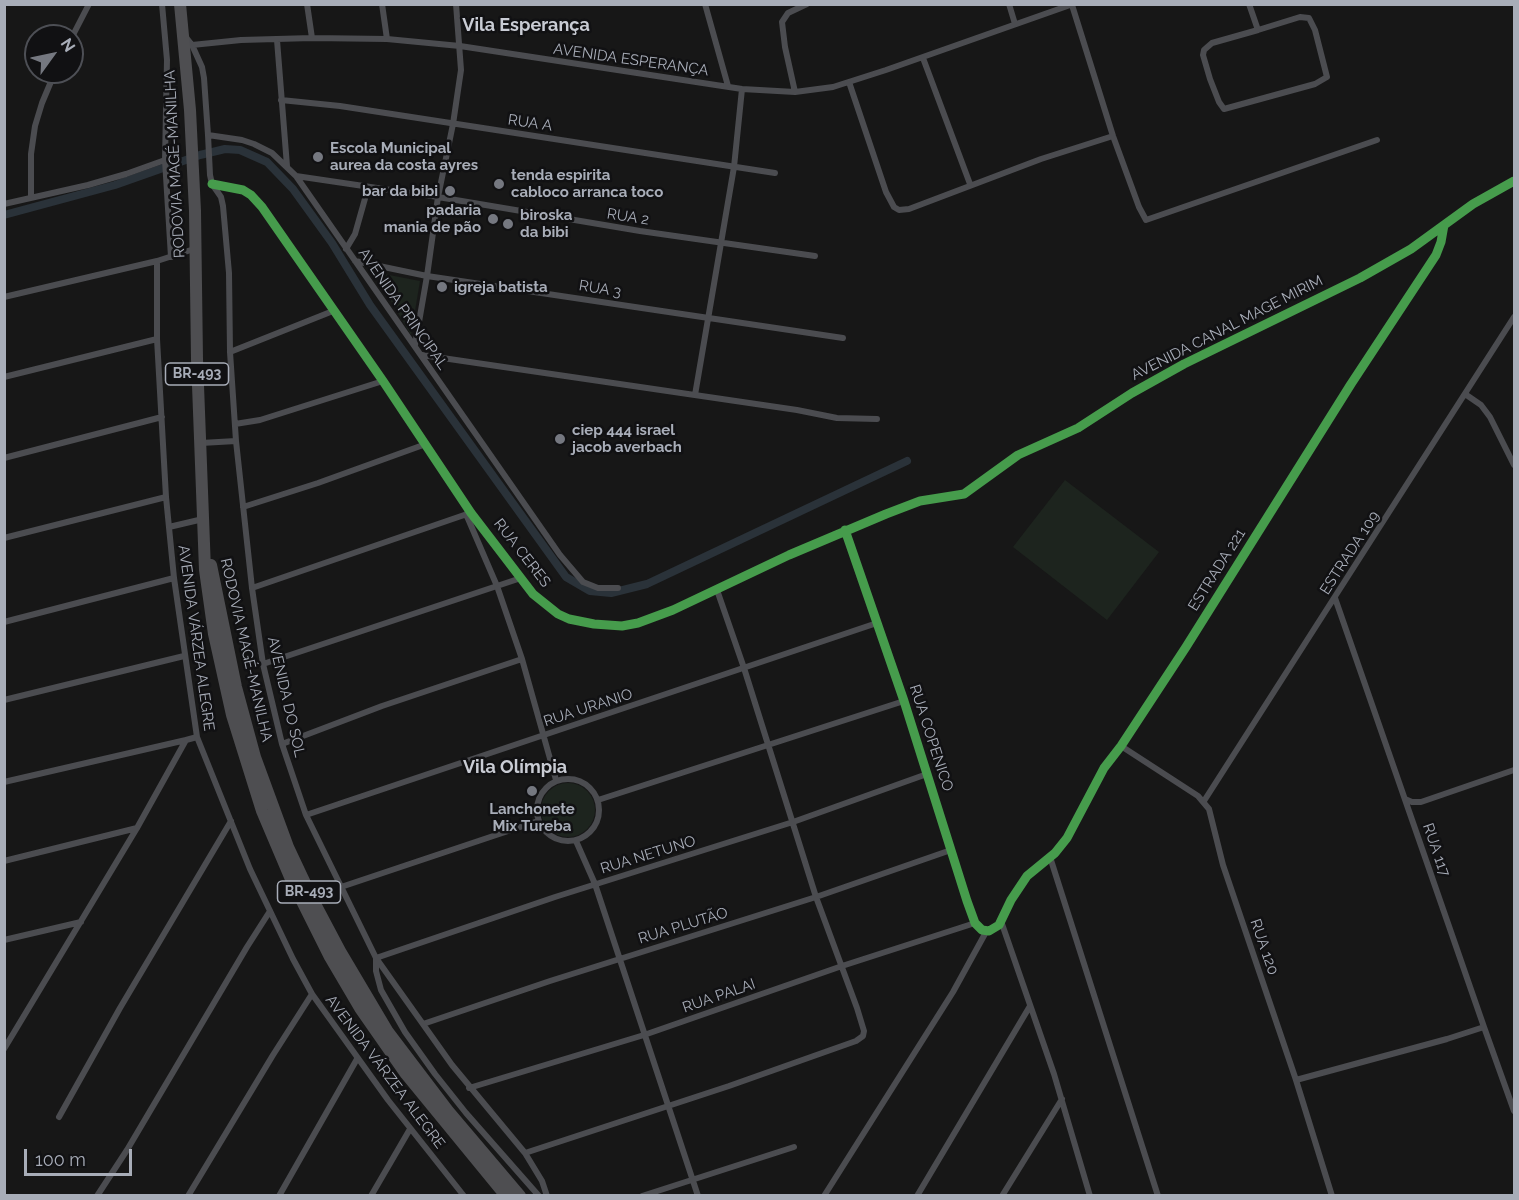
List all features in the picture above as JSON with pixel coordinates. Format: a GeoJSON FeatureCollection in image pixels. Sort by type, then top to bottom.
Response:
{"type":"FeatureCollection","features":[{"type":"Feature","properties":{"kind":"highway","name":"RODOVIA MAGÉ-MANILHA"},"geometry":{"type":"LineString","coordinates":[[180,4],[190,110],[195,211],[194,249],[205,570],[208,603],[230,707],[259,801],[290,877],[330,957],[380,1038],[440,1118],[506,1196]]}},
{"type":"Feature","properties":{"kind":"highway","name":"RODOVIA MAGÉ-MANILHA"},"geometry":{"type":"LineString","coordinates":[[204,538],[236,687],[255,757],[288,847],[313,900],[340,951],[395,1041],[448,1111],[520,1196]]}},
{"type":"Feature","properties":{"kind":"street"},"geometry":{"type":"LineString","coordinates":[[79,24],[89,4]]}},
{"type":"Feature","properties":{"kind":"street"},"geometry":{"type":"LineString","coordinates":[[162,4],[167,60],[165,163],[171,257]]}},
{"type":"Feature","properties":{"kind":"street"},"geometry":{"type":"LineString","coordinates":[[307,4],[312,38]]}},
{"type":"Feature","properties":{"kind":"street"},"geometry":{"type":"LineString","coordinates":[[382,4],[387,39]]}},
{"type":"Feature","properties":{"kind":"street"},"geometry":{"type":"LineString","coordinates":[[415,345],[461,70],[456,4]]}},
{"type":"Feature","properties":{"kind":"street"},"geometry":{"type":"LineString","coordinates":[[705,4],[728,86]]}},
{"type":"Feature","properties":{"kind":"street"},"geometry":{"type":"LineString","coordinates":[[795,92],[784,47],[782,22],[788,13],[807,4]]}},
{"type":"Feature","properties":{"kind":"street"},"geometry":{"type":"LineString","coordinates":[[1008,4],[1015,24]]}},
{"type":"Feature","properties":{"kind":"street"},"geometry":{"type":"LineString","coordinates":[[1249,4],[1258,30]]}},
{"type":"Feature","properties":{"kind":"street"},"geometry":{"type":"LineString","coordinates":[[1072,5],[1113,136],[1139,207],[1146,219],[1377,140]]}},
{"type":"Feature","properties":{"kind":"street","name":"AVENIDA ESPERANÇA"},"geometry":{"type":"LineString","coordinates":[[192,45],[241,40],[387,39],[460,46],[742,89],[795,92],[833,87],[849,82],[1072,5]]}},
{"type":"Feature","properties":{"kind":"street"},"geometry":{"type":"LineString","coordinates":[[1300,17],[1309,18],[1315,30],[1327,77],[1315,84],[1224,109],[1210,79],[1203,55],[1204,50],[1212,43],[1258,30],[1300,17]]}},
{"type":"Feature","properties":{"kind":"street"},"geometry":{"type":"LineString","coordinates":[[183,34],[192,45],[202,67],[208,135]]}},
{"type":"Feature","properties":{"kind":"street"},"geometry":{"type":"LineString","coordinates":[[277,40],[287,166]]}},
{"type":"Feature","properties":{"kind":"street"},"geometry":{"type":"LineString","coordinates":[[923,58],[970,184]]}},
{"type":"Feature","properties":{"kind":"street"},"geometry":{"type":"LineString","coordinates":[[849,82],[886,192],[898,210],[1113,136]]}},
{"type":"Feature","properties":{"kind":"street"},"geometry":{"type":"LineString","coordinates":[[31,198],[31,154],[35,126],[50,84]]}},
{"type":"Feature","properties":{"kind":"street"},"geometry":{"type":"LineString","coordinates":[[695,395],[734,167],[742,89]]}},
{"type":"Feature","properties":{"kind":"street","name":"RUA A"},"geometry":{"type":"LineString","coordinates":[[281,100],[340,106],[775,173]]}},
{"type":"Feature","properties":{"kind":"street","name":"AVENIDA DO SOL"},"geometry":{"type":"LineString","coordinates":[[208,135],[210,175],[223,206],[229,273],[230,352],[236,441],[252,588],[263,664],[282,744],[306,815],[376,958],[469,1088],[525,1153],[545,1187],[547,1196]]}},
{"type":"Feature","properties":{"kind":"street","name":"AVENIDA PRINCIPAL"},"geometry":{"type":"LineString","coordinates":[[208,135],[254,144],[272,153],[287,166],[576,576],[591,586],[618,588]]}},
{"type":"Feature","properties":{"kind":"street"},"geometry":{"type":"LineString","coordinates":[[4,204],[165,163]]}},
{"type":"Feature","properties":{"kind":"street","name":"RUA 2"},"geometry":{"type":"LineString","coordinates":[[296,176],[815,256]]}},
{"type":"Feature","properties":{"kind":"street","name":"AVENIDA CANAL MAGE MIRIM"},"geometry":{"type":"LineString","coordinates":[[951,497],[964,494],[1018,455],[1078,428],[1132,393],[1184,364],[1360,278],[1411,249],[1473,204],[1515,181]]}},
{"type":"Feature","properties":{"kind":"street","name":"RUA CERES"},"geometry":{"type":"LineString","coordinates":[[212,184],[238,188],[251,195],[284,237],[383,381],[426,444],[469,514],[533,594],[558,614],[569,619],[622,626],[646,621],[845,530],[920,501],[951,497]]}},
{"type":"Feature","properties":{"kind":"street"},"geometry":{"type":"LineString","coordinates":[[346,249],[355,234],[368,188]]}},
{"type":"Feature","properties":{"kind":"street","name":"ESTRADA 221"},"geometry":{"type":"LineString","coordinates":[[1001,921],[1022,882],[1067,838],[1104,768],[1121,746],[1436,255],[1442,242],[1444,225]]}},
{"type":"Feature","properties":{"kind":"street"},"geometry":{"type":"LineString","coordinates":[[4,297],[157,261],[194,249]]}},
{"type":"Feature","properties":{"kind":"street","name":"AVENIDA VÁRZEA ALEGRE"},"geometry":{"type":"LineString","coordinates":[[157,261],[157,339],[166,497],[184,656],[197,737],[250,869],[312,994],[357,1059],[461,1194]]}},
{"type":"Feature","properties":{"kind":"street","name":"RUA 3"},"geometry":{"type":"LineString","coordinates":[[355,261],[427,276],[843,338]]}},
{"type":"Feature","properties":{"kind":"street"},"geometry":{"type":"LineString","coordinates":[[230,352],[333,310]]}},
{"type":"Feature","properties":{"kind":"street","name":"ESTRADA 109"},"geometry":{"type":"LineString","coordinates":[[1204,801],[1515,317]]}},
{"type":"Feature","properties":{"kind":"street"},"geometry":{"type":"LineString","coordinates":[[4,377],[157,339]]}},
{"type":"Feature","properties":{"kind":"street"},"geometry":{"type":"LineString","coordinates":[[422,355],[837,418],[877,419]]}},
{"type":"Feature","properties":{"kind":"street"},"geometry":{"type":"LineString","coordinates":[[236,424],[290,411],[383,381]]}},
{"type":"Feature","properties":{"kind":"street"},"geometry":{"type":"LineString","coordinates":[[1465,394],[1486,411],[1515,465]]}},
{"type":"Feature","properties":{"kind":"street"},"geometry":{"type":"LineString","coordinates":[[4,458],[162,417]]}},
{"type":"Feature","properties":{"kind":"street"},"geometry":{"type":"LineString","coordinates":[[201,443],[236,441]]}},
{"type":"Feature","properties":{"kind":"street"},"geometry":{"type":"LineString","coordinates":[[243,507],[426,444]]}},
{"type":"Feature","properties":{"kind":"street"},"geometry":{"type":"LineString","coordinates":[[4,538],[166,497]]}},
{"type":"Feature","properties":{"kind":"street"},"geometry":{"type":"LineString","coordinates":[[252,588],[469,514],[522,659],[556,780]]}},
{"type":"Feature","properties":{"kind":"street"},"geometry":{"type":"LineString","coordinates":[[169,527],[203,519]]}},
{"type":"Feature","properties":{"kind":"street","name":"RUA COPENICO"},"geometry":{"type":"LineString","coordinates":[[845,530],[904,701],[975,923]]}},
{"type":"Feature","properties":{"kind":"street"},"geometry":{"type":"LineString","coordinates":[[4,622],[174,578]]}},
{"type":"Feature","properties":{"kind":"street"},"geometry":{"type":"LineString","coordinates":[[263,664],[521,578]]}},
{"type":"Feature","properties":{"kind":"street"},"geometry":{"type":"LineString","coordinates":[[525,1153],[579,1133],[667,1107],[842,1046],[860,1039],[864,1032],[816,897],[717,590]]}},
{"type":"Feature","properties":{"kind":"street","name":"RUA 117"},"geometry":{"type":"LineString","coordinates":[[1335,598],[1515,1111]]}},
{"type":"Feature","properties":{"kind":"street","name":"RUA URANIO"},"geometry":{"type":"LineString","coordinates":[[306,815],[877,623]]}},
{"type":"Feature","properties":{"kind":"street"},"geometry":{"type":"LineString","coordinates":[[4,700],[184,656]]}},
{"type":"Feature","properties":{"kind":"street"},"geometry":{"type":"LineString","coordinates":[[282,744],[382,706],[522,659]]}},
{"type":"Feature","properties":{"kind":"street","name":"RUA COPENICO"},"geometry":{"type":"LineString","coordinates":[[598,800],[904,701]]}},
{"type":"Feature","properties":{"kind":"street"},"geometry":{"type":"LineString","coordinates":[[4,782],[197,737]]}},
{"type":"Feature","properties":{"kind":"street"},"geometry":{"type":"LineString","coordinates":[[4,1049],[137,828],[186,740]]}},
{"type":"Feature","properties":{"kind":"street"},"geometry":{"type":"LineString","coordinates":[[1121,746],[1204,801]]}},
{"type":"Feature","properties":{"kind":"street"},"geometry":{"type":"LineString","coordinates":[[1405,799],[1421,802],[1515,770]]}},
{"type":"Feature","properties":{"kind":"street","name":"RUA NETUNO"},"geometry":{"type":"LineString","coordinates":[[376,958],[595,884],[793,822],[927,774]]}},
{"type":"Feature","properties":{"kind":"street"},"geometry":{"type":"LineString","coordinates":[[568,778],[579,780],[587,785],[598,800],[600,808],[597,823],[589,834],[576,841],[561,841],[553,838],[538,821],[536,808],[539,796],[546,786],[556,780],[568,778]]}},
{"type":"Feature","properties":{"kind":"street","name":"RUA 120"},"geometry":{"type":"LineString","coordinates":[[1204,801],[1209,809],[1223,865],[1296,1080],[1332,1196]]}},
{"type":"Feature","properties":{"kind":"street"},"geometry":{"type":"LineString","coordinates":[[59,1117],[120,1008],[231,821]]}},
{"type":"Feature","properties":{"kind":"street"},"geometry":{"type":"LineString","coordinates":[[313,900],[341,887],[538,821]]}},
{"type":"Feature","properties":{"kind":"street"},"geometry":{"type":"LineString","coordinates":[[4,861],[137,828]]}},
{"type":"Feature","properties":{"kind":"street"},"geometry":{"type":"LineString","coordinates":[[576,841],[595,884],[698,1196]]}},
{"type":"Feature","properties":{"kind":"street","name":"RUA PLUTÃO"},"geometry":{"type":"LineString","coordinates":[[423,1024],[620,958],[816,897],[951,850]]}},
{"type":"Feature","properties":{"kind":"street"},"geometry":{"type":"LineString","coordinates":[[1050,857],[1158,1196]]}},
{"type":"Feature","properties":{"kind":"street"},"geometry":{"type":"LineString","coordinates":[[97,1196],[127,1150],[246,947],[270,911]]}},
{"type":"Feature","properties":{"kind":"street"},"geometry":{"type":"LineString","coordinates":[[824,1196],[953,992],[986,932],[996,927],[1001,921]]}},
{"type":"Feature","properties":{"kind":"street"},"geometry":{"type":"LineString","coordinates":[[1001,921],[1062,1099],[1090,1196]]}},
{"type":"Feature","properties":{"kind":"street"},"geometry":{"type":"LineString","coordinates":[[4,940],[81,922]]}},
{"type":"Feature","properties":{"kind":"street"},"geometry":{"type":"LineString","coordinates":[[975,923],[986,932]]}},
{"type":"Feature","properties":{"kind":"street","name":"RUA PALAI"},"geometry":{"type":"LineString","coordinates":[[469,1088],[644,1035],[842,966],[975,923]]}},
{"type":"Feature","properties":{"kind":"street"},"geometry":{"type":"LineString","coordinates":[[376,958],[376,971],[381,990],[410,1040],[466,1113],[539,1196]]}},
{"type":"Feature","properties":{"kind":"street"},"geometry":{"type":"LineString","coordinates":[[188,1196],[273,1054],[312,994]]}},
{"type":"Feature","properties":{"kind":"street"},"geometry":{"type":"LineString","coordinates":[[917,1196],[1030,1006]]}},
{"type":"Feature","properties":{"kind":"street"},"geometry":{"type":"LineString","coordinates":[[1296,1080],[1484,1027]]}},
{"type":"Feature","properties":{"kind":"street"},"geometry":{"type":"LineString","coordinates":[[279,1196],[357,1059]]}},
{"type":"Feature","properties":{"kind":"street"},"geometry":{"type":"LineString","coordinates":[[1002,1196],[1062,1099]]}},
{"type":"Feature","properties":{"kind":"street"},"geometry":{"type":"LineString","coordinates":[[371,1196],[410,1129]]}},
{"type":"Feature","properties":{"kind":"street"},"geometry":{"type":"LineString","coordinates":[[642,1196],[794,1147]]}},
{"type":"Feature","properties":{"kind":"shaded area"},"geometry":{"type":"Polygon","coordinates":[[[374,272],[420,281],[411,335],[374,272]]]}},
{"type":"Feature","properties":{"kind":"shaded area"},"geometry":{"type":"Polygon","coordinates":[[[1065,480],[1159,552],[1107,620],[1013,547],[1065,480]]]}},
{"type":"Feature","properties":{"kind":"shaded area"},"geometry":{"type":"Polygon","coordinates":[[[563,783],[573,783],[583,787],[591,795],[595,810],[591,825],[583,833],[573,837],[563,837],[553,833],[545,825],[541,815],[541,805],[545,795],[553,787],[563,783]]]}},
{"type":"Feature","properties":{"kind":"waterway"},"geometry":{"type":"LineString","coordinates":[[4,215],[115,185],[200,155],[225,149],[240,150],[267,162],[293,189],[332,243],[370,305],[566,577],[590,591],[611,593],[647,584],[907,461]]}},
{"type":"Feature","properties":{"kind":"cycle path"},"geometry":{"type":"LineString","coordinates":[[212,184],[243,190],[262,207],[471,513],[533,594],[558,614],[569,619],[622,626],[638,623],[673,610],[789,555],[886,514],[920,501],[964,494],[1018,455],[1078,428],[1132,393],[1184,364],[1360,278],[1411,249],[1473,204],[1514,181]]}},
{"type":"Feature","properties":{"kind":"cycle path"},"geometry":{"type":"LineString","coordinates":[[845,530],[904,701],[967,901],[975,923],[982,930],[989,931],[999,925],[1011,900],[1027,876],[1055,853],[1067,838],[1104,768],[1186,647],[1351,384],[1436,255],[1444,225]]}},
{"type":"Feature","properties":{"kind":"place","name":"Escola Municipal aurea da costa ayres"},"geometry":{"type":"Point","coordinates":[318,157]}},
{"type":"Feature","properties":{"kind":"place","name":"tenda espirita cabloco arranca toco"},"geometry":{"type":"Point","coordinates":[499,184]}},
{"type":"Feature","properties":{"kind":"place","name":"bar da bibi"},"geometry":{"type":"Point","coordinates":[450,191]}},
{"type":"Feature","properties":{"kind":"place","name":"padaria mania de pão"},"geometry":{"type":"Point","coordinates":[493,219]}},
{"type":"Feature","properties":{"kind":"place","name":"biroska da bibi"},"geometry":{"type":"Point","coordinates":[508,224]}},
{"type":"Feature","properties":{"kind":"place","name":"igreja batista"},"geometry":{"type":"Point","coordinates":[442,287]}},
{"type":"Feature","properties":{"kind":"place","name":"ciep 444 israel jacob averbach"},"geometry":{"type":"Point","coordinates":[560,439]}},
{"type":"Feature","properties":{"kind":"place","name":"Lanchonete Mix Tureba"},"geometry":{"type":"Point","coordinates":[532,791]}},
{"type":"Feature","properties":{"kind":"district","name":"Vila Esperança"},"geometry":{"type":"Point","coordinates":[526,26]}},
{"type":"Feature","properties":{"kind":"district","name":"Vila Olímpia"},"geometry":{"type":"Point","coordinates":[515,768]}}]}
